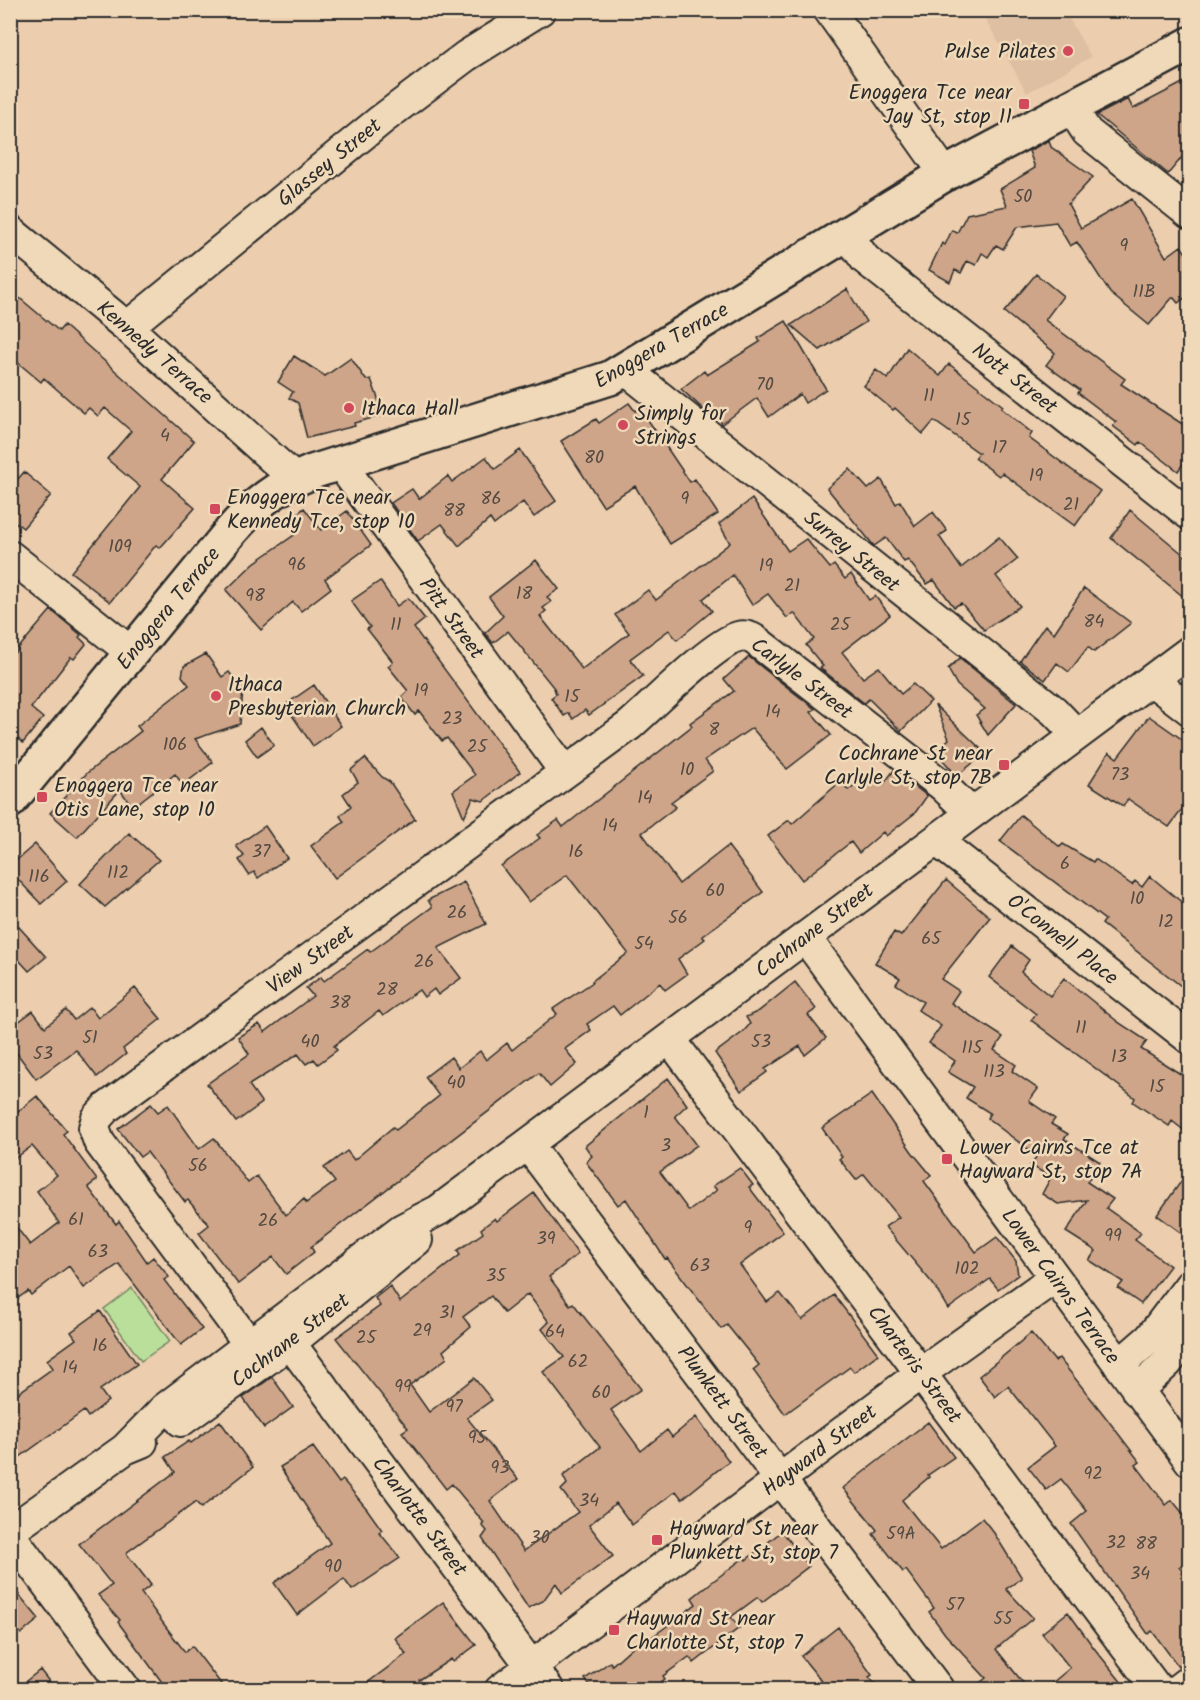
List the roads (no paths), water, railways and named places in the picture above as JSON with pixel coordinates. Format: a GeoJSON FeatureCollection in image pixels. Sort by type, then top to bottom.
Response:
{"type":"FeatureCollection","features":[{"type":"Feature","properties":{"kind":"main road","name":"Enoggera Terrace"},"geometry":{"type":"LineString","coordinates":[[10,801],[248,510],[279,486],[440,430],[595,385],[626,370],[945,174],[1190,44]]}},
{"type":"Feature","properties":{"kind":"street","name":"Glassey Street"},"geometry":{"type":"LineString","coordinates":[[127,327],[418,92],[466,56],[540,10]]}},
{"type":"Feature","properties":{"kind":"street"},"geometry":{"type":"LineString","coordinates":[[829,10],[945,174]]}},
{"type":"Feature","properties":{"kind":"street"},"geometry":{"type":"LineString","coordinates":[[1070,106],[1087,132],[1190,214]]}},
{"type":"Feature","properties":{"kind":"street","name":"Kennedy Terrace"},"geometry":{"type":"LineString","coordinates":[[10,231],[127,327],[295,479]]}},
{"type":"Feature","properties":{"kind":"street","name":"Nott Street"},"geometry":{"type":"LineString","coordinates":[[847,234],[875,267],[1190,516]]}},
{"type":"Feature","properties":{"kind":"street","name":"Surrey Street"},"geometry":{"type":"LineString","coordinates":[[626,370],[1054,711],[1076,734]]}},
{"type":"Feature","properties":{"kind":"street","name":"Pitt Street"},"geometry":{"type":"LineString","coordinates":[[340,464],[565,772]]}},
{"type":"Feature","properties":{"kind":"street"},"geometry":{"type":"LineString","coordinates":[[10,556],[132,652]]}},
{"type":"Feature","properties":{"kind":"street","name":"View Street"},"geometry":{"type":"LineString","coordinates":[[249,1344],[99,1142],[94,1128],[97,1119],[106,1108],[630,725],[693,668],[735,638],[744,636]]}},
{"type":"Feature","properties":{"kind":"street","name":"Carlyle Street"},"geometry":{"type":"LineString","coordinates":[[744,636],[755,640],[943,786],[971,813]]}},
{"type":"Feature","properties":{"kind":"street","name":"Cochrane Street"},"geometry":{"type":"LineString","coordinates":[[10,1533],[124,1449],[164,1409],[402,1229],[439,1210],[1190,651]]}},
{"type":"Feature","properties":{"kind":"street"},"geometry":{"type":"LineString","coordinates":[[1151,680],[1190,710]]}},
{"type":"Feature","properties":{"kind":"street","name":"O'Connell Place"},"geometry":{"type":"LineString","coordinates":[[936,840],[1190,1039]]}},
{"type":"Feature","properties":{"kind":"street","name":"Lower Cairns Terrace"},"geometry":{"type":"LineString","coordinates":[[805,937],[1190,1461]]}},
{"type":"Feature","properties":{"kind":"street","name":"Charteris Street"},"geometry":{"type":"LineString","coordinates":[[670,1039],[1158,1689]]}},
{"type":"Feature","properties":{"kind":"street","name":"Plunkett Street"},"geometry":{"type":"LineString","coordinates":[[528,1144],[939,1689]]}},
{"type":"Feature","properties":{"kind":"street","name":"Cochrane Street"},"geometry":{"type":"LineString","coordinates":[[124,1449],[167,1431],[290,1343],[404,1252],[439,1210]]}},
{"type":"Feature","properties":{"kind":"street","name":"Hayward Street"},"geometry":{"type":"LineString","coordinates":[[500,1689],[921,1373],[1054,1278]]}},
{"type":"Feature","properties":{"kind":"street"},"geometry":{"type":"LineString","coordinates":[[1119,1365],[1150,1338],[1190,1285]]}},
{"type":"Feature","properties":{"kind":"street"},"geometry":{"type":"LineString","coordinates":[[1137,1391],[1168,1362],[1190,1332]]}},
{"type":"Feature","properties":{"kind":"street","name":"Charlotte Street"},"geometry":{"type":"LineString","coordinates":[[290,1343],[549,1689]]}},
{"type":"Feature","properties":{"kind":"street"},"geometry":{"type":"LineString","coordinates":[[10,1533],[126,1689]]}},
{"type":"Feature","properties":{"kind":"street"},"geometry":{"type":"LineString","coordinates":[[1177,1689],[1190,1680]]}},
{"type":"Feature","properties":{"kind":"place","name":"Pulse Pilates"},"geometry":{"type":"Point","coordinates":[1068,51]}},
{"type":"Feature","properties":{"kind":"place","name":"Enoggera Tce near Jay St, stop 11"},"geometry":{"type":"Point","coordinates":[1024,104]}},
{"type":"Feature","properties":{"kind":"place","name":"Ithaca Hall"},"geometry":{"type":"Point","coordinates":[349,408]}},
{"type":"Feature","properties":{"kind":"place","name":"Simply for Strings"},"geometry":{"type":"Point","coordinates":[623,425]}},
{"type":"Feature","properties":{"kind":"place","name":"Enoggera Tce near Kennedy Tce, stop 10"},"geometry":{"type":"Point","coordinates":[215,509]}},
{"type":"Feature","properties":{"kind":"place","name":"Ithaca Presbyterian Church"},"geometry":{"type":"Point","coordinates":[216,696]}},
{"type":"Feature","properties":{"kind":"place","name":"Cochrane St near Carlyle St, stop 7B"},"geometry":{"type":"Point","coordinates":[1004,765]}},
{"type":"Feature","properties":{"kind":"place","name":"Enoggera Tce near Otis Lane, stop 10"},"geometry":{"type":"Point","coordinates":[42,797]}},
{"type":"Feature","properties":{"kind":"place","name":"Lower Cairns Tce at Hayward St, stop 7A"},"geometry":{"type":"Point","coordinates":[947,1159]}},
{"type":"Feature","properties":{"kind":"place","name":"Hayward St near Plunkett St, stop 7"},"geometry":{"type":"Point","coordinates":[657,1540]}},
{"type":"Feature","properties":{"kind":"place","name":"Hayward St near Charlotte St, stop 7"},"geometry":{"type":"Point","coordinates":[614,1630]}}]}
